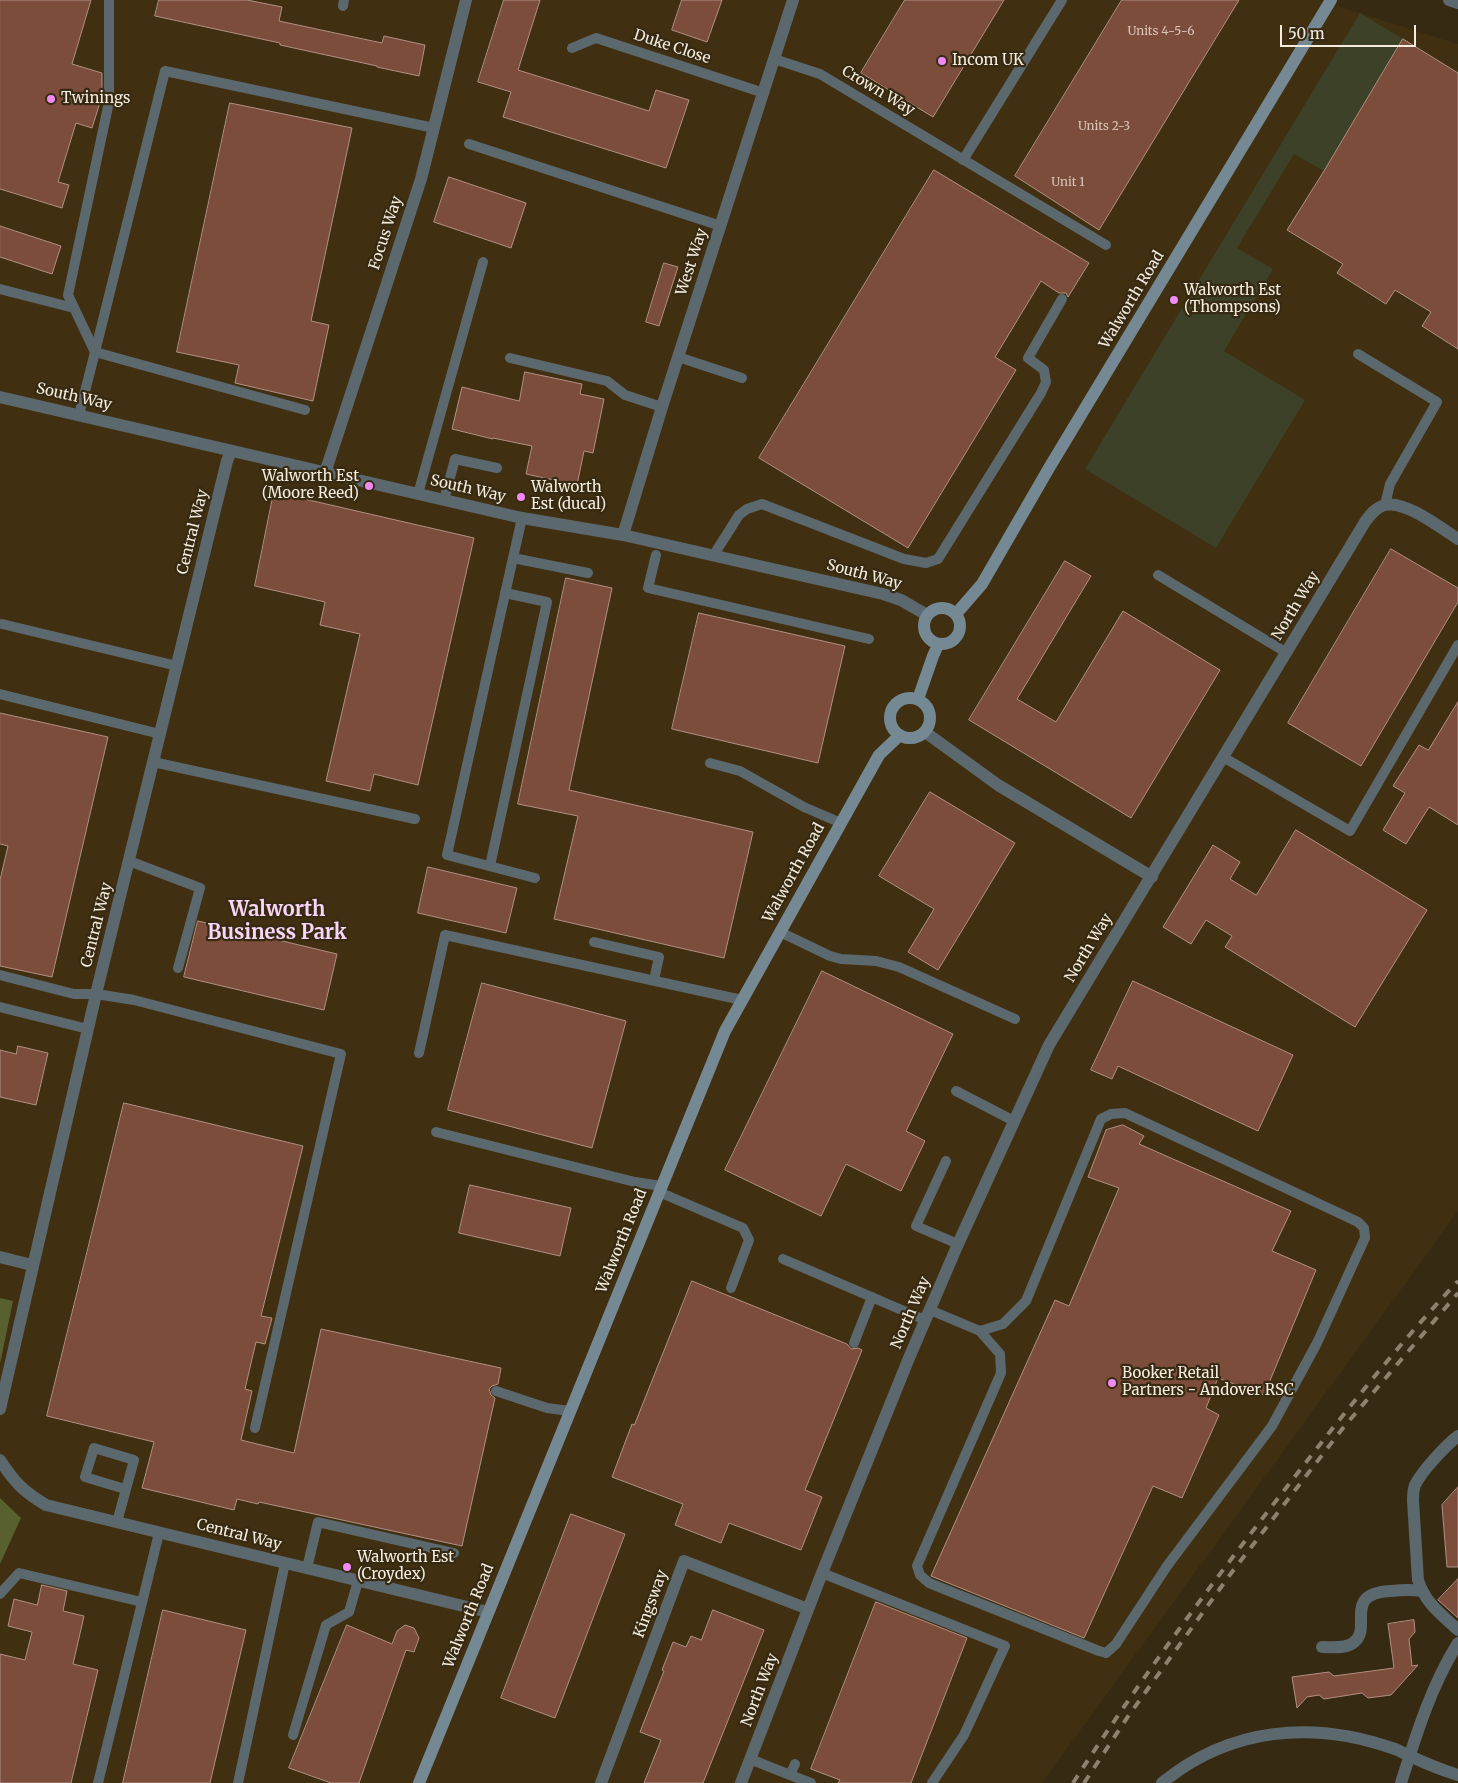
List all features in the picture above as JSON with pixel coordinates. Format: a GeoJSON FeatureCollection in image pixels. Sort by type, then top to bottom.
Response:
{"type":"FeatureCollection","features":[{"type":"Feature","properties":{"kind":"street","name":"Focus Way"},"geometry":{"type":"LineString","coordinates":[[325,473],[421,180],[466,0]]}},
{"type":"Feature","properties":{"kind":"street","name":"West Way"},"geometry":{"type":"LineString","coordinates":[[623,535],[678,356],[793,0]]}},
{"type":"Feature","properties":{"kind":"street","name":"Walworth Road"},"geometry":{"type":"LineString","coordinates":[[956,614],[982,584],[1049,468],[1331,0]]}},
{"type":"Feature","properties":{"kind":"street"},"geometry":{"type":"LineString","coordinates":[[1449,0],[1458,3]]}},
{"type":"Feature","properties":{"kind":"street","name":"South Way"},"geometry":{"type":"LineString","coordinates":[[0,397],[522,518],[623,535],[884,594],[901,600],[927,615]]}},
{"type":"Feature","properties":{"kind":"street","name":"Central Way"},"geometry":{"type":"LineString","coordinates":[[0,1409],[96,994],[231,451]]}},
{"type":"Feature","properties":{"kind":"street"},"geometry":{"type":"LineString","coordinates":[[1385,505],[1403,506],[1458,538]]}},
{"type":"Feature","properties":{"kind":"street","name":"North Way"},"geometry":{"type":"LineString","coordinates":[[741,1783],[822,1573],[928,1315],[958,1244],[1049,1045],[1365,522],[1372,513],[1385,505]]}},
{"type":"Feature","properties":{"kind":"street"},"geometry":{"type":"LineString","coordinates":[[938,608],[944,608],[956,614],[960,626],[956,638],[946,644],[932,642],[924,632],[923,626],[927,615],[938,608]]}},
{"type":"Feature","properties":{"kind":"street"},"geometry":{"type":"LineString","coordinates":[[918,699],[938,644]]}},
{"type":"Feature","properties":{"kind":"street"},"geometry":{"type":"LineString","coordinates":[[912,698],[918,699],[924,703],[930,714],[928,727],[924,732],[913,738],[900,735],[891,725],[891,712],[899,701],[912,698]]}},
{"type":"Feature","properties":{"kind":"street"},"geometry":{"type":"LineString","coordinates":[[924,732],[998,785],[1152,877]]}},
{"type":"Feature","properties":{"kind":"street","name":"Walworth Road"},"geometry":{"type":"LineString","coordinates":[[419,1783],[725,1031],[879,755],[900,735]]}},
{"type":"Feature","properties":{"kind":"street"},"geometry":{"type":"LineString","coordinates":[[0,1256],[32,1265]]}},
{"type":"Feature","properties":{"kind":"street"},"geometry":{"type":"LineString","coordinates":[[1458,1436],[1448,1444],[1420,1477],[1413,1490],[1418,1580],[1422,1591],[1431,1605],[1458,1630]]}},
{"type":"Feature","properties":{"kind":"street","name":"Central Way"},"geometry":{"type":"LineString","coordinates":[[0,1460],[11,1477],[28,1495],[46,1505],[488,1612]]}},
{"type":"Feature","properties":{"kind":"street","name":"Kingsway"},"geometry":{"type":"LineString","coordinates":[[601,1783],[684,1561],[808,1609]]}},
{"type":"Feature","properties":{"kind":"street"},"geometry":{"type":"LineString","coordinates":[[1322,1647],[1347,1646],[1356,1640],[1361,1632],[1360,1618],[1364,1602],[1373,1593],[1404,1590],[1422,1591]]}},
{"type":"Feature","properties":{"kind":"street"},"geometry":{"type":"LineString","coordinates":[[1401,1783],[1428,1705],[1446,1664],[1458,1643]]}},
{"type":"Feature","properties":{"kind":"street"},"geometry":{"type":"LineString","coordinates":[[1162,1783],[1190,1764],[1228,1744],[1271,1734],[1292,1732],[1333,1734],[1380,1744],[1398,1749],[1458,1776]]}},
{"type":"Feature","properties":{"kind":"lane"},"geometry":{"type":"LineString","coordinates":[[109,0],[109,102],[68,295],[95,352],[305,410]]}},
{"type":"Feature","properties":{"kind":"lane"},"geometry":{"type":"LineString","coordinates":[[963,160],[1062,0]]}},
{"type":"Feature","properties":{"kind":"lane","name":"Duke Close"},"geometry":{"type":"LineString","coordinates":[[572,48],[596,38],[764,92]]}},
{"type":"Feature","properties":{"kind":"lane","name":"Crown Way"},"geometry":{"type":"LineString","coordinates":[[774,58],[820,74],[1106,245]]}},
{"type":"Feature","properties":{"kind":"lane"},"geometry":{"type":"LineString","coordinates":[[79,415],[165,71],[434,128]]}},
{"type":"Feature","properties":{"kind":"lane"},"geometry":{"type":"LineString","coordinates":[[468,144],[721,226]]}},
{"type":"Feature","properties":{"kind":"lane"},"geometry":{"type":"LineString","coordinates":[[418,494],[483,262]]}},
{"type":"Feature","properties":{"kind":"lane"},"geometry":{"type":"LineString","coordinates":[[0,289],[74,308]]}},
{"type":"Feature","properties":{"kind":"lane"},"geometry":{"type":"LineString","coordinates":[[713,556],[739,515],[747,509],[762,504],[904,559],[926,563],[938,559],[1041,393],[1046,382],[1044,370],[1028,358],[1062,299]]}},
{"type":"Feature","properties":{"kind":"lane"},"geometry":{"type":"LineString","coordinates":[[1358,354],[1437,402],[1390,484],[1385,505]]}},
{"type":"Feature","properties":{"kind":"lane"},"geometry":{"type":"LineString","coordinates":[[678,356],[742,378]]}},
{"type":"Feature","properties":{"kind":"lane"},"geometry":{"type":"LineString","coordinates":[[510,358],[607,381],[625,395],[662,407]]}},
{"type":"Feature","properties":{"kind":"lane"},"geometry":{"type":"LineString","coordinates":[[444,500],[456,459],[497,468]]}},
{"type":"Feature","properties":{"kind":"lane"},"geometry":{"type":"LineString","coordinates":[[522,518],[447,855],[535,878]]}},
{"type":"Feature","properties":{"kind":"lane"},"geometry":{"type":"LineString","coordinates":[[656,555],[648,588],[869,640]]}},
{"type":"Feature","properties":{"kind":"lane"},"geometry":{"type":"LineString","coordinates":[[513,558],[588,573]]}},
{"type":"Feature","properties":{"kind":"lane"},"geometry":{"type":"LineString","coordinates":[[1158,575],[1287,653]]}},
{"type":"Feature","properties":{"kind":"lane"},"geometry":{"type":"LineString","coordinates":[[490,866],[547,602],[505,593]]}},
{"type":"Feature","properties":{"kind":"lane"},"geometry":{"type":"LineString","coordinates":[[2,624],[177,666]]}},
{"type":"Feature","properties":{"kind":"lane"},"geometry":{"type":"LineString","coordinates":[[1223,757],[1350,831],[1458,645]]}},
{"type":"Feature","properties":{"kind":"lane"},"geometry":{"type":"LineString","coordinates":[[0,694],[160,734]]}},
{"type":"Feature","properties":{"kind":"lane"},"geometry":{"type":"LineString","coordinates":[[153,762],[415,819]]}},
{"type":"Feature","properties":{"kind":"lane"},"geometry":{"type":"LineString","coordinates":[[710,763],[740,771],[804,807],[841,823]]}},
{"type":"Feature","properties":{"kind":"lane"},"geometry":{"type":"LineString","coordinates":[[129,861],[200,888],[178,968]]}},
{"type":"Feature","properties":{"kind":"lane"},"geometry":{"type":"LineString","coordinates":[[780,932],[830,956],[841,959],[876,961],[899,967],[1015,1019]]}},
{"type":"Feature","properties":{"kind":"lane"},"geometry":{"type":"LineString","coordinates":[[419,1053],[445,935],[742,1000]]}},
{"type":"Feature","properties":{"kind":"lane"},"geometry":{"type":"LineString","coordinates":[[594,942],[659,957],[654,980]]}},
{"type":"Feature","properties":{"kind":"lane"},"geometry":{"type":"LineString","coordinates":[[0,975],[74,994],[96,994],[134,1000],[340,1054],[255,1428]]}},
{"type":"Feature","properties":{"kind":"lane"},"geometry":{"type":"LineString","coordinates":[[0,1007],[88,1028]]}},
{"type":"Feature","properties":{"kind":"lane"},"geometry":{"type":"LineString","coordinates":[[956,1091],[1014,1121]]}},
{"type":"Feature","properties":{"kind":"lane"},"geometry":{"type":"LineString","coordinates":[[783,1259],[872,1297],[980,1331],[1000,1354],[1001,1373],[917,1566],[920,1575],[929,1583],[1099,1651],[1106,1652],[1116,1644],[1167,1566],[1272,1426],[1317,1343],[1365,1238],[1364,1228],[1358,1222],[1125,1112],[1111,1114],[1101,1119],[1026,1301],[1003,1324],[980,1331]]}},
{"type":"Feature","properties":{"kind":"lane"},"geometry":{"type":"LineString","coordinates":[[436,1132],[660,1189],[744,1228],[749,1240],[731,1288]]}},
{"type":"Feature","properties":{"kind":"lane"},"geometry":{"type":"LineString","coordinates":[[946,1161],[916,1226],[958,1244]]}},
{"type":"Feature","properties":{"kind":"lane"},"geometry":{"type":"LineString","coordinates":[[854,1343],[872,1297]]}},
{"type":"Feature","properties":{"kind":"lane"},"geometry":{"type":"LineString","coordinates":[[496,1391],[547,1408],[570,1411]]}},
{"type":"Feature","properties":{"kind":"lane"},"geometry":{"type":"LineString","coordinates":[[117,1522],[134,1460],[94,1448],[85,1477],[125,1489]]}},
{"type":"Feature","properties":{"kind":"lane"},"geometry":{"type":"LineString","coordinates":[[307,1568],[318,1522],[454,1554]]}},
{"type":"Feature","properties":{"kind":"lane"},"geometry":{"type":"LineString","coordinates":[[98,1783],[160,1533]]}},
{"type":"Feature","properties":{"kind":"lane"},"geometry":{"type":"LineString","coordinates":[[238,1783],[285,1563]]}},
{"type":"Feature","properties":{"kind":"lane"},"geometry":{"type":"LineString","coordinates":[[0,1594],[19,1573],[142,1602]]}},
{"type":"Feature","properties":{"kind":"lane"},"geometry":{"type":"LineString","coordinates":[[822,1573],[1005,1646],[964,1735],[932,1783]]}},
{"type":"Feature","properties":{"kind":"lane"},"geometry":{"type":"LineString","coordinates":[[293,1736],[326,1625],[349,1612],[358,1581]]}},
{"type":"Feature","properties":{"kind":"lane"},"geometry":{"type":"LineString","coordinates":[[750,1759],[811,1783]]}},
{"type":"Feature","properties":{"kind":"lane"},"geometry":{"type":"LineString","coordinates":[[790,1775],[795,1764]]}},
{"type":"Feature","properties":{"kind":"shaded area","name":"Walworth Business Park"},"geometry":{"type":"Polygon","coordinates":[[[0,0],[1318,0],[1458,44],[1458,1211],[1042,1783],[0,1783],[0,0]]]}},
{"type":"Feature","properties":{"kind":"green space"},"geometry":{"type":"Polygon","coordinates":[[[1360,13],[1403,39],[1324,171],[1294,154],[1237,248],[1273,269],[1224,351],[1305,400],[1216,548],[1085,469],[1360,13]]]}},
{"type":"Feature","properties":{"kind":"green space"},"geometry":{"type":"Polygon","coordinates":[[[0,1298],[13,1301],[0,1364],[0,1298]]]}},
{"type":"Feature","properties":{"kind":"green space"},"geometry":{"type":"Polygon","coordinates":[[[0,1498],[21,1518],[0,1564],[0,1498]]]}},
{"type":"Feature","properties":{"kind":"building","name":"Twinings"},"geometry":{"type":"Polygon","coordinates":[[[0,0],[91,0],[72,64],[102,73],[102,96],[92,128],[76,123],[58,182],[69,185],[62,208],[0,189],[0,0]]]}},
{"type":"Feature","properties":{"kind":"building"},"geometry":{"type":"Polygon","coordinates":[[[159,0],[247,0],[282,7],[279,21],[382,43],[384,36],[425,45],[419,76],[155,16],[159,0]]]}},
{"type":"Feature","properties":{"kind":"building"},"geometry":{"type":"Polygon","coordinates":[[[504,0],[540,0],[518,70],[649,111],[656,90],[689,100],[666,168],[503,117],[511,92],[478,82],[504,0]]]}},
{"type":"Feature","properties":{"kind":"building"},"geometry":{"type":"Polygon","coordinates":[[[682,0],[722,0],[707,42],[672,30],[682,0]]]}},
{"type":"Feature","properties":{"kind":"building","name":"Incom UK"},"geometry":{"type":"Polygon","coordinates":[[[905,0],[1004,0],[933,117],[861,73],[905,0]]]}},
{"type":"Feature","properties":{"kind":"building"},"geometry":{"type":"Polygon","coordinates":[[[1122,0],[1239,0],[1099,230],[1015,176],[1122,0]]]}},
{"type":"Feature","properties":{"kind":"building"},"geometry":{"type":"Polygon","coordinates":[[[1403,39],[1458,73],[1458,349],[1422,326],[1431,312],[1395,290],[1386,304],[1337,273],[1343,264],[1287,230],[1403,39]]]}},
{"type":"Feature","properties":{"kind":"building"},"geometry":{"type":"Polygon","coordinates":[[[230,103],[352,128],[311,321],[329,325],[313,401],[235,383],[239,365],[177,352],[230,103]]]}},
{"type":"Feature","properties":{"kind":"building"},"geometry":{"type":"Polygon","coordinates":[[[934,170],[1089,263],[1068,297],[1066,293],[1059,293],[1041,281],[995,357],[1016,370],[908,548],[759,458],[934,170]]]}},
{"type":"Feature","properties":{"kind":"building"},"geometry":{"type":"Polygon","coordinates":[[[449,177],[526,203],[511,248],[434,222],[449,177]]]}},
{"type":"Feature","properties":{"kind":"building"},"geometry":{"type":"Polygon","coordinates":[[[0,226],[61,246],[52,274],[0,257],[0,226]]]}},
{"type":"Feature","properties":{"kind":"building"},"geometry":{"type":"Polygon","coordinates":[[[664,263],[678,267],[659,326],[646,322],[664,263]]]}},
{"type":"Feature","properties":{"kind":"building"},"geometry":{"type":"Polygon","coordinates":[[[525,372],[582,384],[580,394],[604,399],[593,453],[584,451],[577,485],[526,474],[532,446],[452,429],[462,387],[519,401],[525,372]]]}},
{"type":"Feature","properties":{"kind":"building"},"geometry":{"type":"Polygon","coordinates":[[[274,492],[474,538],[418,785],[374,774],[370,791],[326,781],[360,634],[320,625],[325,602],[255,586],[274,492]]]}},
{"type":"Feature","properties":{"kind":"building"},"geometry":{"type":"Polygon","coordinates":[[[1391,549],[1458,588],[1458,602],[1361,766],[1288,723],[1391,549]]]}},
{"type":"Feature","properties":{"kind":"building"},"geometry":{"type":"Polygon","coordinates":[[[1065,561],[1091,576],[1017,699],[1056,722],[1123,611],[1220,670],[1131,818],[969,720],[1065,561]]]}},
{"type":"Feature","properties":{"kind":"building"},"geometry":{"type":"Polygon","coordinates":[[[566,578],[612,588],[569,790],[753,832],[724,958],[554,919],[578,816],[518,804],[566,578]]]}},
{"type":"Feature","properties":{"kind":"building"},"geometry":{"type":"Polygon","coordinates":[[[699,613],[845,646],[818,763],[672,729],[699,613]]]}},
{"type":"Feature","properties":{"kind":"building"},"geometry":{"type":"Polygon","coordinates":[[[1458,702],[1458,825],[1429,807],[1406,844],[1383,830],[1405,793],[1393,786],[1419,745],[1428,750],[1458,702]]]}},
{"type":"Feature","properties":{"kind":"building"},"geometry":{"type":"Polygon","coordinates":[[[0,713],[108,737],[52,977],[0,966],[0,880],[8,846],[0,844],[0,713]]]}},
{"type":"Feature","properties":{"kind":"building"},"geometry":{"type":"Polygon","coordinates":[[[930,792],[1015,843],[938,970],[908,952],[934,909],[879,876],[930,792]]]}},
{"type":"Feature","properties":{"kind":"building"},"geometry":{"type":"Polygon","coordinates":[[[1296,830],[1427,910],[1355,1027],[1225,947],[1232,936],[1206,920],[1191,944],[1163,927],[1213,845],[1240,862],[1230,879],[1256,895],[1296,830]]]}},
{"type":"Feature","properties":{"kind":"building"},"geometry":{"type":"Polygon","coordinates":[[[428,867],[517,888],[506,933],[418,913],[428,867]]]}},
{"type":"Feature","properties":{"kind":"building"},"geometry":{"type":"Polygon","coordinates":[[[198,921],[337,954],[324,1010],[184,977],[198,921]]]}},
{"type":"Feature","properties":{"kind":"building"},"geometry":{"type":"Polygon","coordinates":[[[822,971],[953,1034],[906,1131],[925,1141],[901,1191],[846,1164],[821,1216],[725,1170],[822,971]]]}},
{"type":"Feature","properties":{"kind":"building"},"geometry":{"type":"Polygon","coordinates":[[[1133,981],[1293,1055],[1258,1131],[1118,1066],[1112,1079],[1091,1070],[1133,981]]]}},
{"type":"Feature","properties":{"kind":"building"},"geometry":{"type":"Polygon","coordinates":[[[482,983],[626,1021],[592,1148],[448,1110],[482,983]]]}},
{"type":"Feature","properties":{"kind":"building"},"geometry":{"type":"Polygon","coordinates":[[[18,1046],[48,1053],[36,1105],[0,1097],[0,1050],[16,1054],[18,1046]]]}},
{"type":"Feature","properties":{"kind":"building"},"geometry":{"type":"Polygon","coordinates":[[[124,1103],[303,1146],[261,1316],[272,1318],[265,1344],[256,1342],[245,1389],[252,1391],[241,1440],[294,1453],[321,1329],[501,1368],[498,1384],[489,1389],[491,1395],[495,1398],[462,1546],[259,1502],[258,1504],[237,1499],[234,1510],[142,1488],[154,1442],[47,1416],[124,1103]]]}},
{"type":"Feature","properties":{"kind":"building","name":"Booker Retail Partners - Andover RSC"},"geometry":{"type":"Polygon","coordinates":[[[1123,1125],[1144,1136],[1139,1144],[1291,1211],[1272,1251],[1316,1270],[1264,1395],[1218,1378],[1206,1408],[1219,1415],[1182,1498],[1153,1486],[1084,1638],[931,1576],[1055,1300],[1069,1306],[1119,1188],[1088,1177],[1106,1130],[1123,1125]]]}},
{"type":"Feature","properties":{"kind":"building"},"geometry":{"type":"Polygon","coordinates":[[[470,1185],[571,1208],[560,1256],[459,1233],[470,1185]]]}},
{"type":"Feature","properties":{"kind":"building"},"geometry":{"type":"Polygon","coordinates":[[[692,1281],[847,1344],[851,1349],[858,1348],[862,1350],[805,1490],[822,1497],[801,1550],[729,1523],[721,1543],[675,1525],[683,1504],[612,1477],[632,1424],[634,1425],[692,1281]]]}},
{"type":"Feature","properties":{"kind":"building"},"geometry":{"type":"Polygon","coordinates":[[[1458,1487],[1458,1567],[1447,1567],[1442,1505],[1458,1487]]]}},
{"type":"Feature","properties":{"kind":"building"},"geometry":{"type":"Polygon","coordinates":[[[571,1514],[625,1534],[555,1718],[501,1698],[571,1514]]]}},
{"type":"Feature","properties":{"kind":"building"},"geometry":{"type":"Polygon","coordinates":[[[1458,1579],[1458,1618],[1438,1600],[1458,1579]]]}},
{"type":"Feature","properties":{"kind":"building"},"geometry":{"type":"Polygon","coordinates":[[[42,1585],[67,1591],[63,1611],[84,1616],[73,1664],[98,1670],[71,1783],[0,1783],[0,1654],[25,1660],[32,1632],[8,1626],[14,1599],[37,1605],[42,1585]]]}},
{"type":"Feature","properties":{"kind":"building"},"geometry":{"type":"Polygon","coordinates":[[[876,1602],[967,1638],[911,1783],[838,1783],[840,1780],[811,1769],[876,1602]]]}},
{"type":"Feature","properties":{"kind":"building"},"geometry":{"type":"Polygon","coordinates":[[[163,1610],[246,1630],[210,1783],[123,1783],[163,1610]]]}},
{"type":"Feature","properties":{"kind":"building"},"geometry":{"type":"Polygon","coordinates":[[[713,1610],[764,1630],[703,1783],[644,1783],[661,1740],[640,1732],[664,1671],[662,1670],[673,1642],[686,1647],[691,1636],[701,1640],[713,1610]]]}},
{"type":"Feature","properties":{"kind":"building"},"geometry":{"type":"Polygon","coordinates":[[[1414,1620],[1415,1632],[1409,1639],[1412,1666],[1418,1665],[1391,1695],[1368,1698],[1362,1693],[1324,1699],[1319,1695],[1307,1697],[1297,1708],[1292,1677],[1329,1672],[1334,1676],[1394,1668],[1388,1624],[1414,1620]]]}},
{"type":"Feature","properties":{"kind":"building"},"geometry":{"type":"Polygon","coordinates":[[[347,1625],[392,1644],[397,1631],[405,1625],[414,1628],[419,1638],[414,1652],[406,1650],[359,1783],[331,1783],[289,1768],[347,1625]]]}},
{"type":"Feature","properties":{"kind":"railway"},"geometry":{"type":"LineString","coordinates":[[1073,1783],[1150,1670],[1258,1524],[1370,1382],[1458,1281]]}},
{"type":"Feature","properties":{"kind":"railway"},"geometry":{"type":"LineString","coordinates":[[1084,1783],[1129,1715],[1232,1572],[1343,1428],[1458,1293]]}},
{"type":"Feature","properties":{"kind":"place","name":"Incom UK"},"geometry":{"type":"Point","coordinates":[942,61]}},
{"type":"Feature","properties":{"kind":"place","name":"Twinings"},"geometry":{"type":"Point","coordinates":[51,99]}},
{"type":"Feature","properties":{"kind":"place","name":"Walworth Est (Thompsons)"},"geometry":{"type":"Point","coordinates":[1174,300]}},
{"type":"Feature","properties":{"kind":"place","name":"Walworth Est (Moore Reed)"},"geometry":{"type":"Point","coordinates":[369,486]}},
{"type":"Feature","properties":{"kind":"place","name":"Walworth Est (ducal)"},"geometry":{"type":"Point","coordinates":[521,497]}},
{"type":"Feature","properties":{"kind":"place","name":"Booker Retail Partners - Andover RSC"},"geometry":{"type":"Point","coordinates":[1112,1383]}},
{"type":"Feature","properties":{"kind":"place","name":"Walworth Est (Croydex)"},"geometry":{"type":"Point","coordinates":[347,1567]}},
{"type":"Feature","properties":{"kind":"district","name":"Walworth Business Park"},"geometry":{"type":"Point","coordinates":[277,922]}}]}
